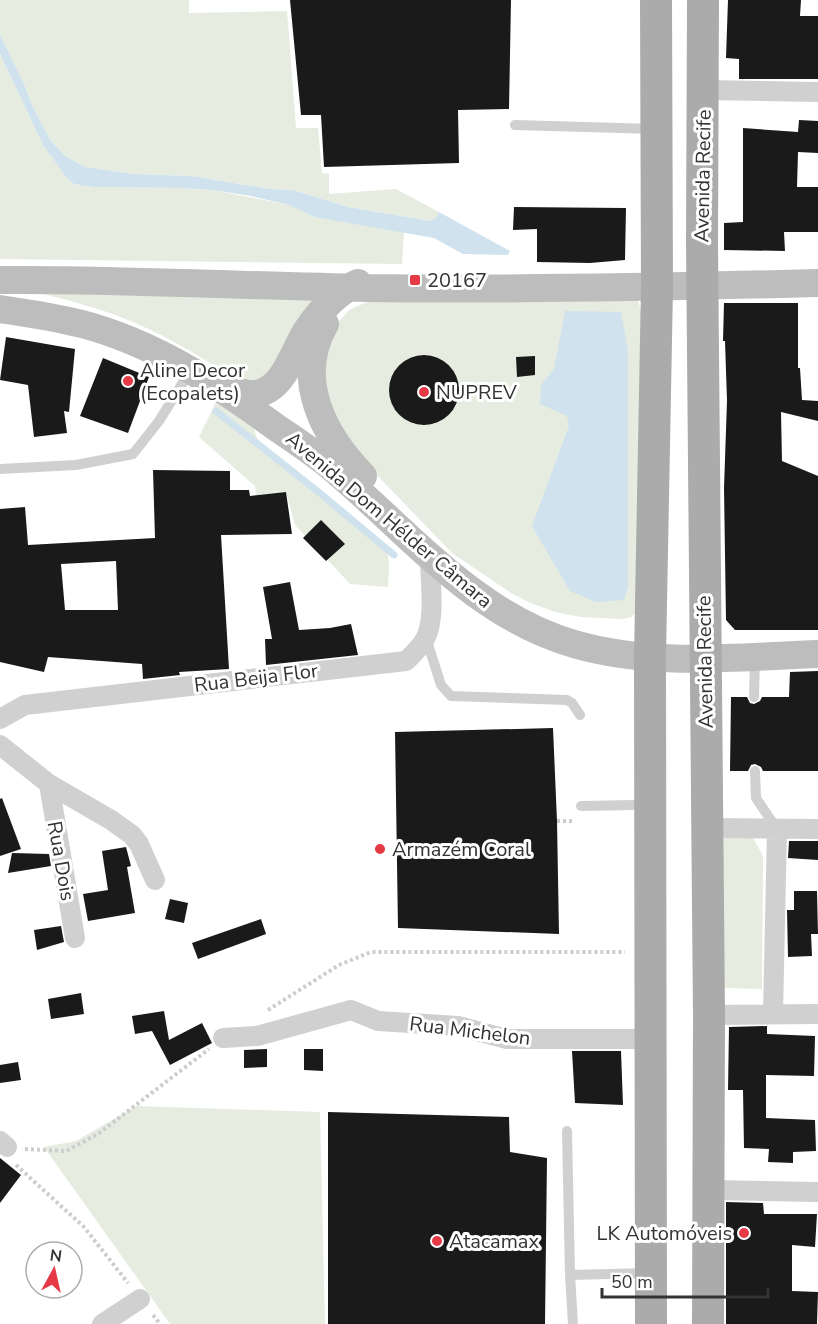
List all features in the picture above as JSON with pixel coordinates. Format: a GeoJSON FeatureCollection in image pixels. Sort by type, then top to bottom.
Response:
{"type":"FeatureCollection","features":[{"type":"Feature","properties":{"kind":"main road"},"geometry":{"type":"LineString","coordinates":[[651,1324],[650,657],[657,278],[656,0]]}},
{"type":"Feature","properties":{"kind":"main road","name":"Avenida Recife"},"geometry":{"type":"LineString","coordinates":[[703,0],[702,277],[710,1190],[708,1324]]}},
{"type":"Feature","properties":{"kind":"main road","name":"Avenida Dom Hélder Câmara"},"geometry":{"type":"LineString","coordinates":[[0,309],[50,316],[83,324],[129,340],[198,375],[240,393],[255,394],[267,390],[276,383],[307,330],[321,311],[359,287],[367,279],[414,272],[702,277],[818,283]]}},
{"type":"Feature","properties":{"kind":"main road","name":"Avenida Dom Hélder Câmara"},"geometry":{"type":"LineString","coordinates":[[0,280],[359,287]]}},
{"type":"Feature","properties":{"kind":"main road"},"geometry":{"type":"LineString","coordinates":[[359,287],[328,319],[321,331],[313,361],[314,394],[321,418],[346,458],[390,504],[430,558]]}},
{"type":"Feature","properties":{"kind":"main road","name":"Avenida Dom Hélder Câmara"},"geometry":{"type":"LineString","coordinates":[[198,375],[233,396],[325,463],[430,558],[475,595],[506,615],[538,631],[573,644],[626,656],[705,658],[818,654]]}},
{"type":"Feature","properties":{"kind":"street"},"geometry":{"type":"LineString","coordinates":[[704,90],[818,92]]}},
{"type":"Feature","properties":{"kind":"street"},"geometry":{"type":"LineString","coordinates":[[426,638],[431,615],[430,558]]}},
{"type":"Feature","properties":{"kind":"street","name":"Rua Beija Flor"},"geometry":{"type":"LineString","coordinates":[[0,719],[25,705],[406,661],[426,638]]}},
{"type":"Feature","properties":{"kind":"street"},"geometry":{"type":"LineString","coordinates":[[0,745],[49,784],[111,820],[132,836],[139,844],[155,880]]}},
{"type":"Feature","properties":{"kind":"street","name":"Rua Dois"},"geometry":{"type":"LineString","coordinates":[[49,784],[75,938]]}},
{"type":"Feature","properties":{"kind":"street"},"geometry":{"type":"LineString","coordinates":[[708,828],[818,829]]}},
{"type":"Feature","properties":{"kind":"street"},"geometry":{"type":"LineString","coordinates":[[773,1014],[777,829]]}},
{"type":"Feature","properties":{"kind":"street","name":"Rua Michelon"},"geometry":{"type":"LineString","coordinates":[[223,1038],[257,1036],[351,1010],[378,1021],[458,1026],[507,1039],[651,1039]]}},
{"type":"Feature","properties":{"kind":"street"},"geometry":{"type":"LineString","coordinates":[[709,1016],[818,1014]]}},
{"type":"Feature","properties":{"kind":"street"},"geometry":{"type":"LineString","coordinates":[[710,1190],[818,1192]]}},
{"type":"Feature","properties":{"kind":"street"},"geometry":{"type":"LineString","coordinates":[[102,1324],[140,1299]]}},
{"type":"Feature","properties":{"kind":"lane"},"geometry":{"type":"LineString","coordinates":[[515,125],[657,129]]}},
{"type":"Feature","properties":{"kind":"lane"},"geometry":{"type":"LineString","coordinates":[[0,469],[76,465],[133,454],[198,375]]}},
{"type":"Feature","properties":{"kind":"lane"},"geometry":{"type":"LineString","coordinates":[[426,638],[441,685],[452,696],[567,700],[580,715]]}},
{"type":"Feature","properties":{"kind":"lane"},"geometry":{"type":"LineString","coordinates":[[754,697],[755,656]]}},
{"type":"Feature","properties":{"kind":"lane"},"geometry":{"type":"LineString","coordinates":[[754,771],[756,798],[777,829]]}},
{"type":"Feature","properties":{"kind":"lane"},"geometry":{"type":"LineString","coordinates":[[581,806],[639,805],[651,791]]}},
{"type":"Feature","properties":{"kind":"lane"},"geometry":{"type":"LineString","coordinates":[[567,1131],[573,1324]]}},
{"type":"Feature","properties":{"kind":"lane"},"geometry":{"type":"LineString","coordinates":[[570,1275],[652,1274]]}},
{"type":"Feature","properties":{"kind":"path"},"geometry":{"type":"LineString","coordinates":[[262,1013],[339,965],[370,952],[651,952]]}},
{"type":"Feature","properties":{"kind":"path"},"geometry":{"type":"LineString","coordinates":[[5,1149],[66,1151],[98,1134],[223,1038]]}},
{"type":"Feature","properties":{"kind":"path"},"geometry":{"type":"LineString","coordinates":[[5,1149],[84,1227],[160,1324]]}},
{"type":"Feature","properties":{"kind":"shaded area"},"geometry":{"type":"Polygon","coordinates":[[[0,0],[189,0],[189,13],[287,11],[296,128],[318,128],[322,173],[329,174],[329,194],[396,189],[439,212],[436,219],[430,221],[348,207],[293,190],[270,189],[192,176],[133,174],[86,167],[65,156],[51,141],[33,107],[0,35],[0,0]]]}},
{"type":"Feature","properties":{"kind":"shaded area"},"geometry":{"type":"Polygon","coordinates":[[[0,54],[43,145],[66,177],[74,184],[93,187],[213,190],[289,205],[314,217],[404,232],[402,264],[0,259],[0,54]]]}},
{"type":"Feature","properties":{"kind":"shaded area"},"geometry":{"type":"Polygon","coordinates":[[[8,285],[330,291],[279,367],[246,387],[191,352],[133,322],[87,306],[8,285]]]}},
{"type":"Feature","properties":{"kind":"shaded area"},"geometry":{"type":"Polygon","coordinates":[[[635,299],[639,303],[641,312],[638,611],[631,617],[623,619],[581,617],[555,612],[511,593],[452,553],[348,445],[329,417],[319,358],[332,329],[349,310],[369,301],[635,299]]]}},
{"type":"Feature","properties":{"kind":"shaded area"},"geometry":{"type":"Polygon","coordinates":[[[218,398],[251,420],[258,441],[387,546],[388,587],[350,584],[295,525],[286,492],[256,495],[255,486],[199,437],[218,398]]]}},
{"type":"Feature","properties":{"kind":"shaded area"},"geometry":{"type":"Polygon","coordinates":[[[752,836],[763,856],[762,989],[726,988],[715,981],[722,839],[752,836]]]}},
{"type":"Feature","properties":{"kind":"shaded area"},"geometry":{"type":"Polygon","coordinates":[[[136,1106],[320,1112],[325,1324],[170,1324],[44,1147],[76,1141],[136,1106]]]}},
{"type":"Feature","properties":{"kind":"water"},"geometry":{"type":"Polygon","coordinates":[[[0,35],[51,141],[65,156],[86,167],[133,174],[192,176],[270,189],[293,190],[348,207],[430,221],[436,218],[439,212],[510,251],[508,255],[463,254],[434,238],[314,217],[289,205],[213,190],[93,187],[74,184],[66,177],[43,145],[0,54],[0,35]]]}},
{"type":"Feature","properties":{"kind":"water"},"geometry":{"type":"Polygon","coordinates":[[[565,311],[621,312],[628,350],[628,587],[624,600],[596,602],[570,591],[532,526],[569,426],[567,416],[540,404],[541,385],[554,369],[565,311]]]}},
{"type":"Feature","properties":{"kind":"building"},"geometry":{"type":"Polygon","coordinates":[[[290,0],[511,0],[509,109],[458,110],[459,163],[324,167],[321,115],[301,115],[290,0]]]}},
{"type":"Feature","properties":{"kind":"building"},"geometry":{"type":"Polygon","coordinates":[[[728,0],[801,0],[800,16],[818,16],[818,79],[739,79],[739,59],[726,58],[728,0]]]}},
{"type":"Feature","properties":{"kind":"building"},"geometry":{"type":"Polygon","coordinates":[[[799,120],[818,121],[818,153],[798,152],[797,187],[818,187],[818,232],[784,232],[785,251],[724,250],[724,223],[743,222],[743,128],[798,132],[799,120]]]}},
{"type":"Feature","properties":{"kind":"building"},"geometry":{"type":"Polygon","coordinates":[[[514,207],[626,208],[625,260],[590,263],[537,262],[537,229],[513,230],[514,207]]]}},
{"type":"Feature","properties":{"kind":"building"},"geometry":{"type":"Polygon","coordinates":[[[724,303],[798,303],[798,368],[800,368],[802,400],[818,401],[818,421],[781,412],[782,461],[818,476],[818,630],[735,630],[726,620],[724,488],[727,401],[725,341],[723,341],[724,303]]]}},
{"type":"Feature","properties":{"kind":"building"},"geometry":{"type":"Polygon","coordinates":[[[6,337],[75,349],[69,412],[64,411],[67,433],[34,437],[28,385],[0,380],[6,337]]]}},
{"type":"Feature","properties":{"kind":"building","name":"NUPREV"},"geometry":{"type":"Polygon","coordinates":[[[424,355],[437,358],[449,365],[456,377],[459,390],[456,403],[449,415],[437,422],[424,425],[411,422],[399,415],[392,403],[389,390],[392,377],[399,365],[411,358],[424,355]]]}},
{"type":"Feature","properties":{"kind":"building"},"geometry":{"type":"Polygon","coordinates":[[[535,356],[535,375],[517,377],[516,357],[535,356]]]}},
{"type":"Feature","properties":{"kind":"building"},"geometry":{"type":"Polygon","coordinates":[[[103,358],[149,377],[128,433],[80,416],[103,358]]]}},
{"type":"Feature","properties":{"kind":"building"},"geometry":{"type":"Polygon","coordinates":[[[153,470],[230,471],[230,490],[249,490],[250,496],[286,492],[292,534],[221,535],[229,669],[179,672],[180,675],[143,679],[142,664],[48,657],[44,672],[0,662],[0,509],[25,507],[28,545],[155,538],[153,470]],[[116,561],[61,564],[65,610],[118,610],[116,561]]]}},
{"type":"Feature","properties":{"kind":"building"},"geometry":{"type":"Polygon","coordinates":[[[321,520],[345,544],[326,561],[303,538],[321,520]]]}},
{"type":"Feature","properties":{"kind":"building"},"geometry":{"type":"Polygon","coordinates":[[[290,582],[299,630],[351,624],[358,655],[266,665],[265,639],[272,639],[263,587],[290,582]]]}},
{"type":"Feature","properties":{"kind":"building"},"geometry":{"type":"Polygon","coordinates":[[[818,671],[818,771],[763,771],[755,764],[751,765],[748,771],[730,771],[731,697],[747,697],[750,703],[754,704],[762,697],[789,697],[790,672],[818,671]]]}},
{"type":"Feature","properties":{"kind":"building"},"geometry":{"type":"Polygon","coordinates":[[[553,728],[559,934],[398,928],[395,732],[553,728]]]}},
{"type":"Feature","properties":{"kind":"building"},"geometry":{"type":"Polygon","coordinates":[[[2,798],[21,849],[0,856],[0,799],[2,798]]]}},
{"type":"Feature","properties":{"kind":"building"},"geometry":{"type":"Polygon","coordinates":[[[789,841],[818,841],[818,860],[788,858],[789,841]]]}},
{"type":"Feature","properties":{"kind":"building"},"geometry":{"type":"Polygon","coordinates":[[[126,847],[131,866],[127,867],[135,913],[88,921],[83,894],[108,890],[102,851],[126,847]]]}},
{"type":"Feature","properties":{"kind":"building"},"geometry":{"type":"Polygon","coordinates":[[[12,853],[49,854],[51,866],[8,873],[12,853]]]}},
{"type":"Feature","properties":{"kind":"building"},"geometry":{"type":"Polygon","coordinates":[[[794,891],[817,891],[818,934],[811,934],[812,956],[788,957],[787,910],[794,910],[794,891]]]}},
{"type":"Feature","properties":{"kind":"building"},"geometry":{"type":"Polygon","coordinates":[[[170,899],[188,903],[184,923],[165,919],[170,899]]]}},
{"type":"Feature","properties":{"kind":"building"},"geometry":{"type":"Polygon","coordinates":[[[261,919],[266,934],[198,959],[192,943],[261,919]]]}},
{"type":"Feature","properties":{"kind":"building"},"geometry":{"type":"Polygon","coordinates":[[[61,926],[64,942],[37,950],[34,930],[61,926]]]}},
{"type":"Feature","properties":{"kind":"building"},"geometry":{"type":"Polygon","coordinates":[[[81,993],[84,1014],[51,1019],[48,999],[81,993]]]}},
{"type":"Feature","properties":{"kind":"building"},"geometry":{"type":"Polygon","coordinates":[[[164,1011],[169,1040],[202,1023],[212,1043],[170,1065],[152,1031],[135,1034],[132,1016],[164,1011]]]}},
{"type":"Feature","properties":{"kind":"building"},"geometry":{"type":"Polygon","coordinates":[[[767,1026],[767,1034],[815,1036],[814,1076],[766,1075],[766,1118],[815,1120],[816,1151],[793,1152],[793,1163],[768,1162],[769,1149],[744,1148],[743,1090],[728,1090],[729,1027],[767,1026]]]}},
{"type":"Feature","properties":{"kind":"building"},"geometry":{"type":"Polygon","coordinates":[[[267,1049],[267,1067],[244,1068],[244,1050],[267,1049]]]}},
{"type":"Feature","properties":{"kind":"building"},"geometry":{"type":"Polygon","coordinates":[[[304,1049],[323,1049],[323,1071],[304,1070],[304,1049]]]}},
{"type":"Feature","properties":{"kind":"building"},"geometry":{"type":"Polygon","coordinates":[[[572,1051],[621,1051],[623,1105],[575,1103],[572,1051]]]}},
{"type":"Feature","properties":{"kind":"building"},"geometry":{"type":"Polygon","coordinates":[[[18,1062],[21,1080],[0,1083],[0,1065],[18,1062]]]}},
{"type":"Feature","properties":{"kind":"building","name":"Atacamax"},"geometry":{"type":"Polygon","coordinates":[[[328,1112],[509,1117],[510,1152],[547,1158],[545,1324],[328,1324],[328,1112]]]}},
{"type":"Feature","properties":{"kind":"building"},"geometry":{"type":"Polygon","coordinates":[[[0,1158],[21,1175],[0,1203],[0,1158]]]}},
{"type":"Feature","properties":{"kind":"building"},"geometry":{"type":"Polygon","coordinates":[[[726,1202],[763,1203],[764,1214],[817,1214],[815,1247],[792,1245],[792,1291],[818,1292],[817,1324],[726,1324],[726,1202]]]}},
{"type":"Feature","properties":{"kind":"waterway"},"geometry":{"type":"LineString","coordinates":[[216,411],[394,555]]}},
{"type":"Feature","properties":{"kind":"place","name":"20167"},"geometry":{"type":"Point","coordinates":[415,280]}},
{"type":"Feature","properties":{"kind":"place","name":"Aline Decor (Ecopalets)"},"geometry":{"type":"Point","coordinates":[128,381]}},
{"type":"Feature","properties":{"kind":"place","name":"NUPREV"},"geometry":{"type":"Point","coordinates":[424,392]}},
{"type":"Feature","properties":{"kind":"place","name":"Armazém Coral"},"geometry":{"type":"Point","coordinates":[380,849]}},
{"type":"Feature","properties":{"kind":"place","name":"LK Automóveis"},"geometry":{"type":"Point","coordinates":[744,1233]}},
{"type":"Feature","properties":{"kind":"place","name":"Atacamax"},"geometry":{"type":"Point","coordinates":[437,1241]}}]}
